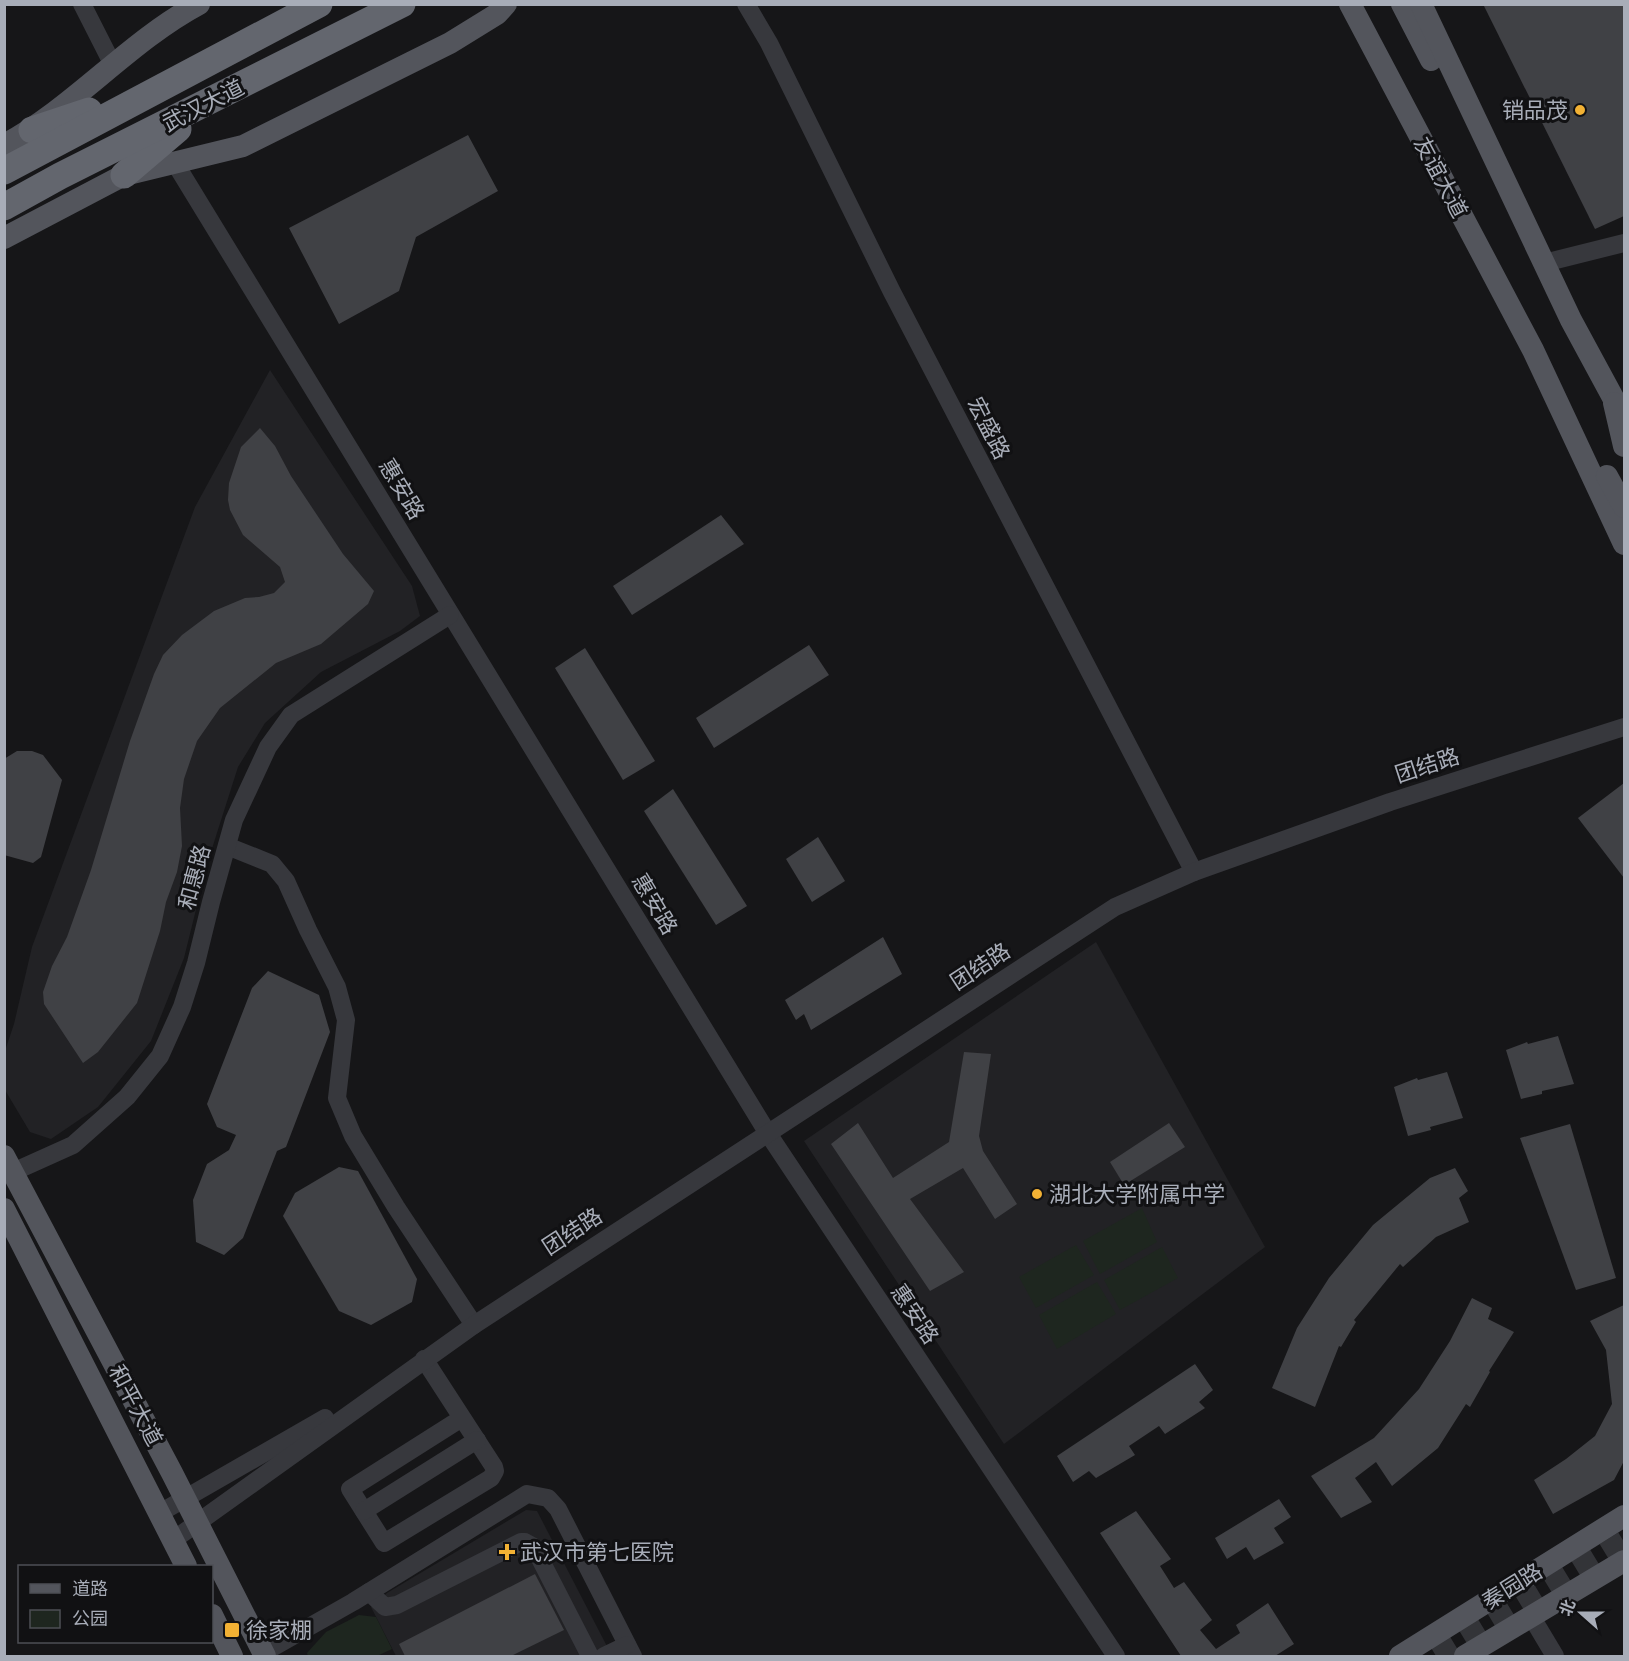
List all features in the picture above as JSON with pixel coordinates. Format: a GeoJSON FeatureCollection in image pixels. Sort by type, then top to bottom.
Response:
{"type":"FeatureCollection","features":[{"type":"Feature","properties":{"kind":"highway","name":"武汉大道"},"geometry":{"type":"LineString","coordinates":[[4,171],[38,140],[164,86],[319,4]]}},
{"type":"Feature","properties":{"kind":"highway","name":"武汉大道"},"geometry":{"type":"LineString","coordinates":[[4,207],[60,176],[402,5]]}},
{"type":"Feature","properties":{"kind":"highway"},"geometry":{"type":"LineString","coordinates":[[124,175],[209,102]]}},
{"type":"Feature","properties":{"kind":"main road"},"geometry":{"type":"LineString","coordinates":[[4,145],[38,140],[114,65],[174,18],[199,4]]}},
{"type":"Feature","properties":{"kind":"main road"},"geometry":{"type":"LineString","coordinates":[[4,238],[124,175],[243,146],[450,43],[496,14],[506,4]]}},
{"type":"Feature","properties":{"kind":"main road","name":"友谊大道"},"geometry":{"type":"LineString","coordinates":[[1350,4],[1533,350]]}},
{"type":"Feature","properties":{"kind":"main road","name":"友谊大道"},"geometry":{"type":"LineString","coordinates":[[1364,4],[1533,350],[1624,544]]}},
{"type":"Feature","properties":{"kind":"main road","name":"友谊大道"},"geometry":{"type":"LineString","coordinates":[[1402,4],[1624,418]]}},
{"type":"Feature","properties":{"kind":"main road","name":"友谊大道"},"geometry":{"type":"LineString","coordinates":[[1421,4],[1570,320]]}},
{"type":"Feature","properties":{"kind":"main road"},"geometry":{"type":"LineString","coordinates":[[1612,395],[1624,446]]}},
{"type":"Feature","properties":{"kind":"main road"},"geometry":{"type":"LineString","coordinates":[[1564,417],[1605,472],[1624,507]]}},
{"type":"Feature","properties":{"kind":"main road","name":"和平大道"},"geometry":{"type":"LineString","coordinates":[[9,1164],[198,1523],[264,1655]]}},
{"type":"Feature","properties":{"kind":"main road","name":"和平大道"},"geometry":{"type":"LineString","coordinates":[[4,1209],[185,1565]]}},
{"type":"Feature","properties":{"kind":"main road","name":"秦园路"},"geometry":{"type":"LineString","coordinates":[[1400,1656],[1624,1516]]}},
{"type":"Feature","properties":{"kind":"main road","name":"秦园路"},"geometry":{"type":"LineString","coordinates":[[1465,1656],[1624,1561]]}},
{"type":"Feature","properties":{"kind":"main road"},"geometry":{"type":"LineString","coordinates":[[213,1617],[232,1656]]}},
{"type":"Feature","properties":{"kind":"street"},"geometry":{"type":"LineString","coordinates":[[82,4],[114,65]]}},
{"type":"Feature","properties":{"kind":"street","name":"宏盛路"},"geometry":{"type":"LineString","coordinates":[[746,4],[769,43],[907,322],[1194,872]]}},
{"type":"Feature","properties":{"kind":"street","name":"惠安路"},"geometry":{"type":"LineString","coordinates":[[175,164],[767,1132],[1116,1656]]}},
{"type":"Feature","properties":{"kind":"street"},"geometry":{"type":"LineString","coordinates":[[1544,263],[1624,243]]}},
{"type":"Feature","properties":{"kind":"street","name":"和惠路"},"geometry":{"type":"LineString","coordinates":[[9,1164],[73,1144],[127,1098],[160,1056],[182,1008],[234,820],[268,747],[291,715],[450,615]]}},
{"type":"Feature","properties":{"kind":"street","name":"团结路"},"geometry":{"type":"LineString","coordinates":[[172,1541],[474,1324],[1115,907],[1194,872],[1390,802],[1624,728]]}},
{"type":"Feature","properties":{"kind":"street"},"geometry":{"type":"LineString","coordinates":[[227,846],[272,864],[286,881],[337,987],[346,1020],[337,1098],[359,1146],[396,1207],[474,1324]]}},
{"type":"Feature","properties":{"kind":"street"},"geometry":{"type":"LineString","coordinates":[[422,1360],[462,1418],[477,1440],[495,1471],[491,1478],[384,1543],[350,1489],[462,1418]]}},
{"type":"Feature","properties":{"kind":"street","name":"团结路"},"geometry":{"type":"LineString","coordinates":[[158,1514],[422,1360]]}},
{"type":"Feature","properties":{"kind":"street"},"geometry":{"type":"LineString","coordinates":[[364,1511],[477,1440]]}},
{"type":"Feature","properties":{"kind":"street"},"geometry":{"type":"LineString","coordinates":[[264,1655],[520,1497],[535,1494],[548,1498],[558,1509],[630,1651],[604,1656]]}},
{"type":"Feature","properties":{"kind":"street"},"geometry":{"type":"LineString","coordinates":[[369,1592],[379,1604],[388,1608],[521,1542],[530,1543],[534,1546],[590,1656]]}},
{"type":"Feature","properties":{"kind":"street"},"geometry":{"type":"LineString","coordinates":[[436,1550],[451,1577]]}},
{"type":"Feature","properties":{"kind":"street"},"geometry":{"type":"LineString","coordinates":[[1531,1616],[1554,1656]]}},
{"type":"Feature","properties":{"kind":"shaded area"},"geometry":{"type":"Polygon","coordinates":[[[270,370],[412,586],[420,616],[400,631],[321,672],[265,723],[238,767],[208,861],[184,958],[151,1041],[98,1107],[51,1139],[30,1132],[5,1090],[4,1054],[14,1024],[32,947],[195,507],[270,370]]]}},
{"type":"Feature","properties":{"kind":"shaded area","name":"湖北大学附属中学"},"geometry":{"type":"Polygon","coordinates":[[[1096,942],[1265,1247],[1004,1444],[804,1141],[1096,942]]]}},
{"type":"Feature","properties":{"kind":"shaded area","name":"武汉市第七医院"},"geometry":{"type":"Polygon","coordinates":[[[526,1510],[537,1511],[612,1656],[396,1656],[371,1607],[387,1593],[526,1510]]]}},
{"type":"Feature","properties":{"kind":"green space"},"geometry":{"type":"Polygon","coordinates":[[[1142,1208],[1157,1242],[1100,1274],[1083,1241],[1142,1208]]]}},
{"type":"Feature","properties":{"kind":"green space"},"geometry":{"type":"Polygon","coordinates":[[[1076,1245],[1094,1275],[1036,1308],[1019,1277],[1076,1245]]]}},
{"type":"Feature","properties":{"kind":"green space"},"geometry":{"type":"Polygon","coordinates":[[[1162,1247],[1178,1278],[1120,1310],[1104,1280],[1162,1247]]]}},
{"type":"Feature","properties":{"kind":"green space"},"geometry":{"type":"Polygon","coordinates":[[[1097,1282],[1116,1314],[1057,1349],[1039,1315],[1097,1282]]]}},
{"type":"Feature","properties":{"kind":"green space"},"geometry":{"type":"Polygon","coordinates":[[[359,1615],[376,1617],[392,1649],[377,1656],[308,1656],[307,1653],[326,1632],[359,1615]]]}},
{"type":"Feature","properties":{"kind":"building","name":"销品茂"},"geometry":{"type":"Polygon","coordinates":[[[1483,4],[1624,4],[1624,216],[1595,229],[1483,4]]]}},
{"type":"Feature","properties":{"kind":"building"},"geometry":{"type":"Polygon","coordinates":[[[468,135],[498,191],[416,237],[399,291],[339,324],[289,228],[468,135]]]}},
{"type":"Feature","properties":{"kind":"building"},"geometry":{"type":"Polygon","coordinates":[[[260,428],[275,446],[291,476],[343,554],[374,591],[368,604],[321,644],[276,663],[220,708],[197,741],[184,779],[180,808],[182,846],[177,872],[137,1003],[98,1052],[83,1063],[44,1004],[43,992],[52,966],[67,937],[91,870],[130,741],[154,674],[163,655],[182,635],[214,611],[245,598],[274,593],[285,582],[280,567],[243,535],[230,510],[228,500],[229,483],[241,447],[260,428]]]}},
{"type":"Feature","properties":{"kind":"building"},"geometry":{"type":"Polygon","coordinates":[[[721,515],[744,544],[632,615],[613,586],[721,515]]]}},
{"type":"Feature","properties":{"kind":"building"},"geometry":{"type":"Polygon","coordinates":[[[809,645],[829,675],[714,748],[696,718],[809,645]]]}},
{"type":"Feature","properties":{"kind":"building"},"geometry":{"type":"Polygon","coordinates":[[[585,648],[655,761],[623,780],[555,668],[585,648]]]}},
{"type":"Feature","properties":{"kind":"building"},"geometry":{"type":"Polygon","coordinates":[[[17,751],[32,751],[43,755],[62,780],[41,857],[33,863],[4,855],[4,759],[17,751]]]}},
{"type":"Feature","properties":{"kind":"building"},"geometry":{"type":"Polygon","coordinates":[[[1624,783],[1624,878],[1578,818],[1624,783]]]}},
{"type":"Feature","properties":{"kind":"building"},"geometry":{"type":"Polygon","coordinates":[[[673,789],[747,906],[716,925],[644,811],[673,789]]]}},
{"type":"Feature","properties":{"kind":"building"},"geometry":{"type":"Polygon","coordinates":[[[818,837],[845,881],[812,902],[786,859],[818,837]]]}},
{"type":"Feature","properties":{"kind":"building"},"geometry":{"type":"Polygon","coordinates":[[[883,937],[902,974],[811,1030],[804,1014],[796,1020],[785,1000],[883,937]]]}},
{"type":"Feature","properties":{"kind":"building"},"geometry":{"type":"Polygon","coordinates":[[[268,971],[319,995],[330,1032],[286,1147],[277,1151],[243,1238],[224,1255],[196,1242],[193,1200],[207,1164],[229,1150],[236,1135],[217,1127],[207,1104],[252,988],[268,971]]]}},
{"type":"Feature","properties":{"kind":"building"},"geometry":{"type":"Polygon","coordinates":[[[1558,1036],[1574,1084],[1542,1091],[1542,1094],[1521,1099],[1506,1050],[1527,1042],[1528,1044],[1558,1036]]]}},
{"type":"Feature","properties":{"kind":"building"},"geometry":{"type":"Polygon","coordinates":[[[964,1052],[991,1054],[979,1136],[983,1151],[1017,1204],[995,1219],[963,1168],[910,1199],[964,1272],[930,1291],[831,1144],[858,1123],[893,1178],[949,1142],[964,1052]]]}},
{"type":"Feature","properties":{"kind":"building"},"geometry":{"type":"Polygon","coordinates":[[[1447,1072],[1463,1118],[1408,1136],[1394,1087],[1417,1078],[1418,1080],[1447,1072]]]}},
{"type":"Feature","properties":{"kind":"building"},"geometry":{"type":"Polygon","coordinates":[[[1169,1123],[1185,1147],[1124,1185],[1110,1162],[1169,1123]]]}},
{"type":"Feature","properties":{"kind":"building"},"geometry":{"type":"Polygon","coordinates":[[[1570,1124],[1616,1278],[1576,1290],[1520,1138],[1570,1124]]]}},
{"type":"Feature","properties":{"kind":"building"},"geometry":{"type":"Polygon","coordinates":[[[339,1167],[358,1171],[417,1279],[412,1302],[371,1325],[339,1311],[283,1216],[295,1193],[339,1167]]]}},
{"type":"Feature","properties":{"kind":"building"},"geometry":{"type":"Polygon","coordinates":[[[1455,1168],[1468,1191],[1459,1198],[1469,1222],[1436,1237],[1403,1267],[1400,1264],[1354,1320],[1356,1322],[1341,1347],[1339,1346],[1315,1407],[1272,1388],[1297,1328],[1329,1278],[1373,1225],[1430,1178],[1455,1168]]]}},
{"type":"Feature","properties":{"kind":"building"},"geometry":{"type":"Polygon","coordinates":[[[1472,1298],[1492,1308],[1488,1319],[1514,1332],[1489,1371],[1470,1407],[1466,1404],[1438,1448],[1392,1486],[1376,1462],[1355,1478],[1372,1502],[1341,1518],[1311,1476],[1374,1438],[1419,1389],[1450,1341],[1472,1298]]]}},
{"type":"Feature","properties":{"kind":"building"},"geometry":{"type":"Polygon","coordinates":[[[1624,1305],[1624,1461],[1614,1480],[1553,1514],[1534,1480],[1595,1436],[1612,1404],[1606,1350],[1590,1321],[1624,1305]]]}},
{"type":"Feature","properties":{"kind":"building"},"geometry":{"type":"Polygon","coordinates":[[[1195,1364],[1213,1390],[1199,1402],[1205,1408],[1165,1434],[1159,1426],[1129,1446],[1135,1455],[1096,1478],[1089,1471],[1073,1482],[1057,1456],[1195,1364]]]}},
{"type":"Feature","properties":{"kind":"building"},"geometry":{"type":"Polygon","coordinates":[[[1279,1499],[1291,1517],[1274,1528],[1284,1543],[1254,1560],[1246,1547],[1227,1559],[1215,1538],[1279,1499]]]}},
{"type":"Feature","properties":{"kind":"building"},"geometry":{"type":"Polygon","coordinates":[[[1136,1511],[1171,1559],[1160,1566],[1174,1588],[1184,1582],[1212,1620],[1200,1630],[1216,1649],[1240,1633],[1236,1625],[1268,1603],[1294,1644],[1275,1656],[1181,1656],[1100,1533],[1136,1511]]]}},
{"type":"Feature","properties":{"kind":"building"},"geometry":{"type":"Polygon","coordinates":[[[535,1574],[564,1630],[511,1656],[405,1656],[399,1644],[535,1574]]]}},
{"type":"Feature","properties":{"kind":"tunnel"},"geometry":{"type":"LineString","coordinates":[[1436,1656],[1624,1542]]}},
{"type":"Feature","properties":{"kind":"place","name":"销品茂"},"geometry":{"type":"Point","coordinates":[1580,110]}},
{"type":"Feature","properties":{"kind":"place","name":"湖北大学附属中学"},"geometry":{"type":"Point","coordinates":[1037,1194]}},
{"type":"Feature","properties":{"kind":"place","name":"武汉市第七医院"},"geometry":{"type":"Point","coordinates":[507,1552]}},
{"type":"Feature","properties":{"kind":"place","name":"徐家棚"},"geometry":{"type":"Point","coordinates":[232,1630]}}]}
